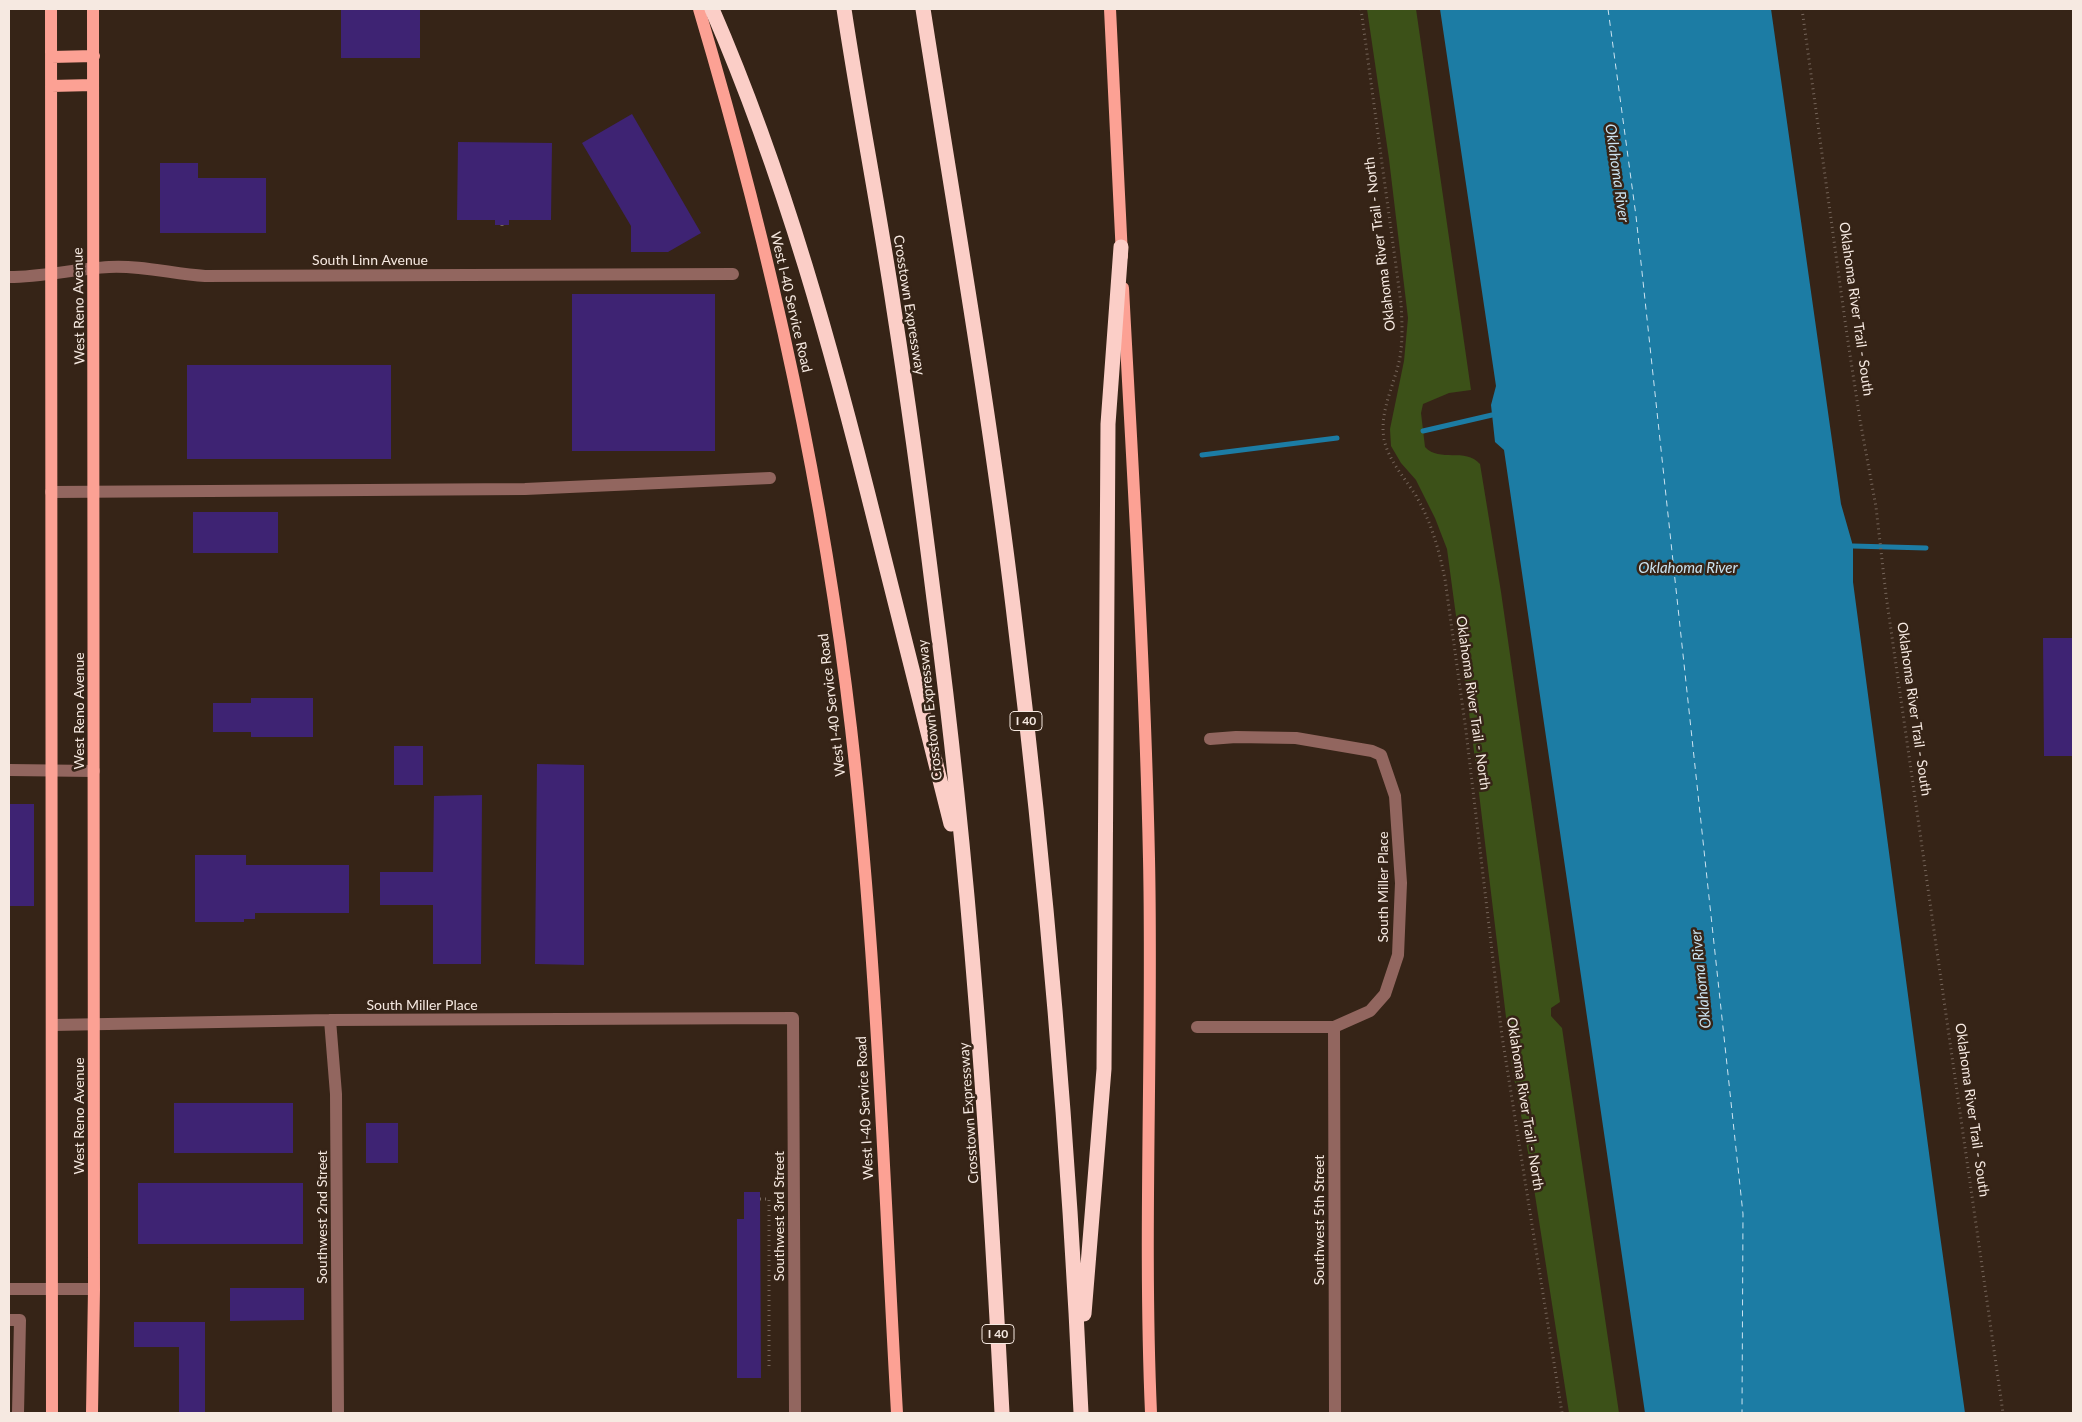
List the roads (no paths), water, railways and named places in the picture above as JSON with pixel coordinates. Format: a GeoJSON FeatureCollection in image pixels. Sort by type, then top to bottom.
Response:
{"type":"FeatureCollection","features":[{"type":"Feature","properties":{"kind":"highway"},"geometry":{"type":"LineString","coordinates":[[712,9],[743,82],[779,182],[815,297],[845,403],[966,881]]}},
{"type":"Feature","properties":{"kind":"highway","name":"I 40"},"geometry":{"type":"LineString","coordinates":[[923,9],[980,369],[1015,624],[1039,834],[1061,1074],[1081,1413]]}},
{"type":"Feature","properties":{"kind":"highway","name":"Crosstown Expressway"},"geometry":{"type":"LineString","coordinates":[[844,11],[900,348],[935,602],[966,881],[989,1163],[1002,1413]]}},
{"type":"Feature","properties":{"kind":"highway"},"geometry":{"type":"LineString","coordinates":[[1079,1368],[1104,1069],[1108,424],[1121,247]]}},
{"type":"Feature","properties":{"kind":"main road","name":"West Reno Avenue"},"geometry":{"type":"LineString","coordinates":[[51,9],[52,1413]]}},
{"type":"Feature","properties":{"kind":"main road","name":"West Reno Avenue"},"geometry":{"type":"LineString","coordinates":[[92,1413],[94,1289],[95,491],[93,9]]}},
{"type":"Feature","properties":{"kind":"main road","name":"West I-40 Service Road"},"geometry":{"type":"LineString","coordinates":[[699,9],[734,130],[778,306],[817,500],[838,623],[851,730],[864,870],[874,1006],[897,1413]]}},
{"type":"Feature","properties":{"kind":"main road"},"geometry":{"type":"LineString","coordinates":[[1110,9],[1135,509],[1149,859],[1148,1265],[1151,1413]]}},
{"type":"Feature","properties":{"kind":"main road"},"geometry":{"type":"LineString","coordinates":[[51,57],[94,56]]}},
{"type":"Feature","properties":{"kind":"main road"},"geometry":{"type":"LineString","coordinates":[[51,86],[93,86]]}},
{"type":"Feature","properties":{"kind":"street","name":"South Linn Avenue"},"geometry":{"type":"LineString","coordinates":[[9,277],[109,267],[144,268],[181,275],[205,276],[733,274]]}},
{"type":"Feature","properties":{"kind":"street"},"geometry":{"type":"LineString","coordinates":[[51,492],[525,489],[770,478]]}},
{"type":"Feature","properties":{"kind":"street","name":"South Miller Place"},"geometry":{"type":"LineString","coordinates":[[1197,1027],[1334,1027],[1370,1011],[1385,994],[1398,955],[1400,852],[1394,796],[1381,756],[1372,751],[1296,738],[1236,736],[1210,739]]}},
{"type":"Feature","properties":{"kind":"street"},"geometry":{"type":"LineString","coordinates":[[9,770],[94,771]]}},
{"type":"Feature","properties":{"kind":"street","name":"South Miller Place"},"geometry":{"type":"LineString","coordinates":[[52,1025],[94,1026],[137,1023],[330,1020],[793,1018]]}},
{"type":"Feature","properties":{"kind":"street","name":"Southwest 3rd Street"},"geometry":{"type":"LineString","coordinates":[[793,1018],[795,1413]]}},
{"type":"Feature","properties":{"kind":"street","name":"Southwest 2nd Street"},"geometry":{"type":"LineString","coordinates":[[330,1020],[336,1094],[338,1413]]}},
{"type":"Feature","properties":{"kind":"street","name":"Southwest 5th Street"},"geometry":{"type":"LineString","coordinates":[[1334,1027],[1335,1413]]}},
{"type":"Feature","properties":{"kind":"street"},"geometry":{"type":"LineString","coordinates":[[9,1289],[94,1289]]}},
{"type":"Feature","properties":{"kind":"street"},"geometry":{"type":"LineString","coordinates":[[9,1320],[20,1320],[18,1413]]}},
{"type":"Feature","properties":{"kind":"water","name":"Oklahoma River"},"geometry":{"type":"Polygon","coordinates":[[[1440,9],[1771,9],[1841,504],[1853,546],[1853,582],[1965,1413],[1645,1413],[1504,450],[1495,442],[1491,405],[1496,386],[1440,9]]]}},
{"type":"Feature","properties":{"kind":"waterway"},"geometry":{"type":"LineString","coordinates":[[1423,431],[1492,415]]}},
{"type":"Feature","properties":{"kind":"waterway"},"geometry":{"type":"LineString","coordinates":[[1202,455],[1337,438]]}},
{"type":"Feature","properties":{"kind":"waterway"},"geometry":{"type":"LineString","coordinates":[[1853,546],[1926,548]]}}]}
